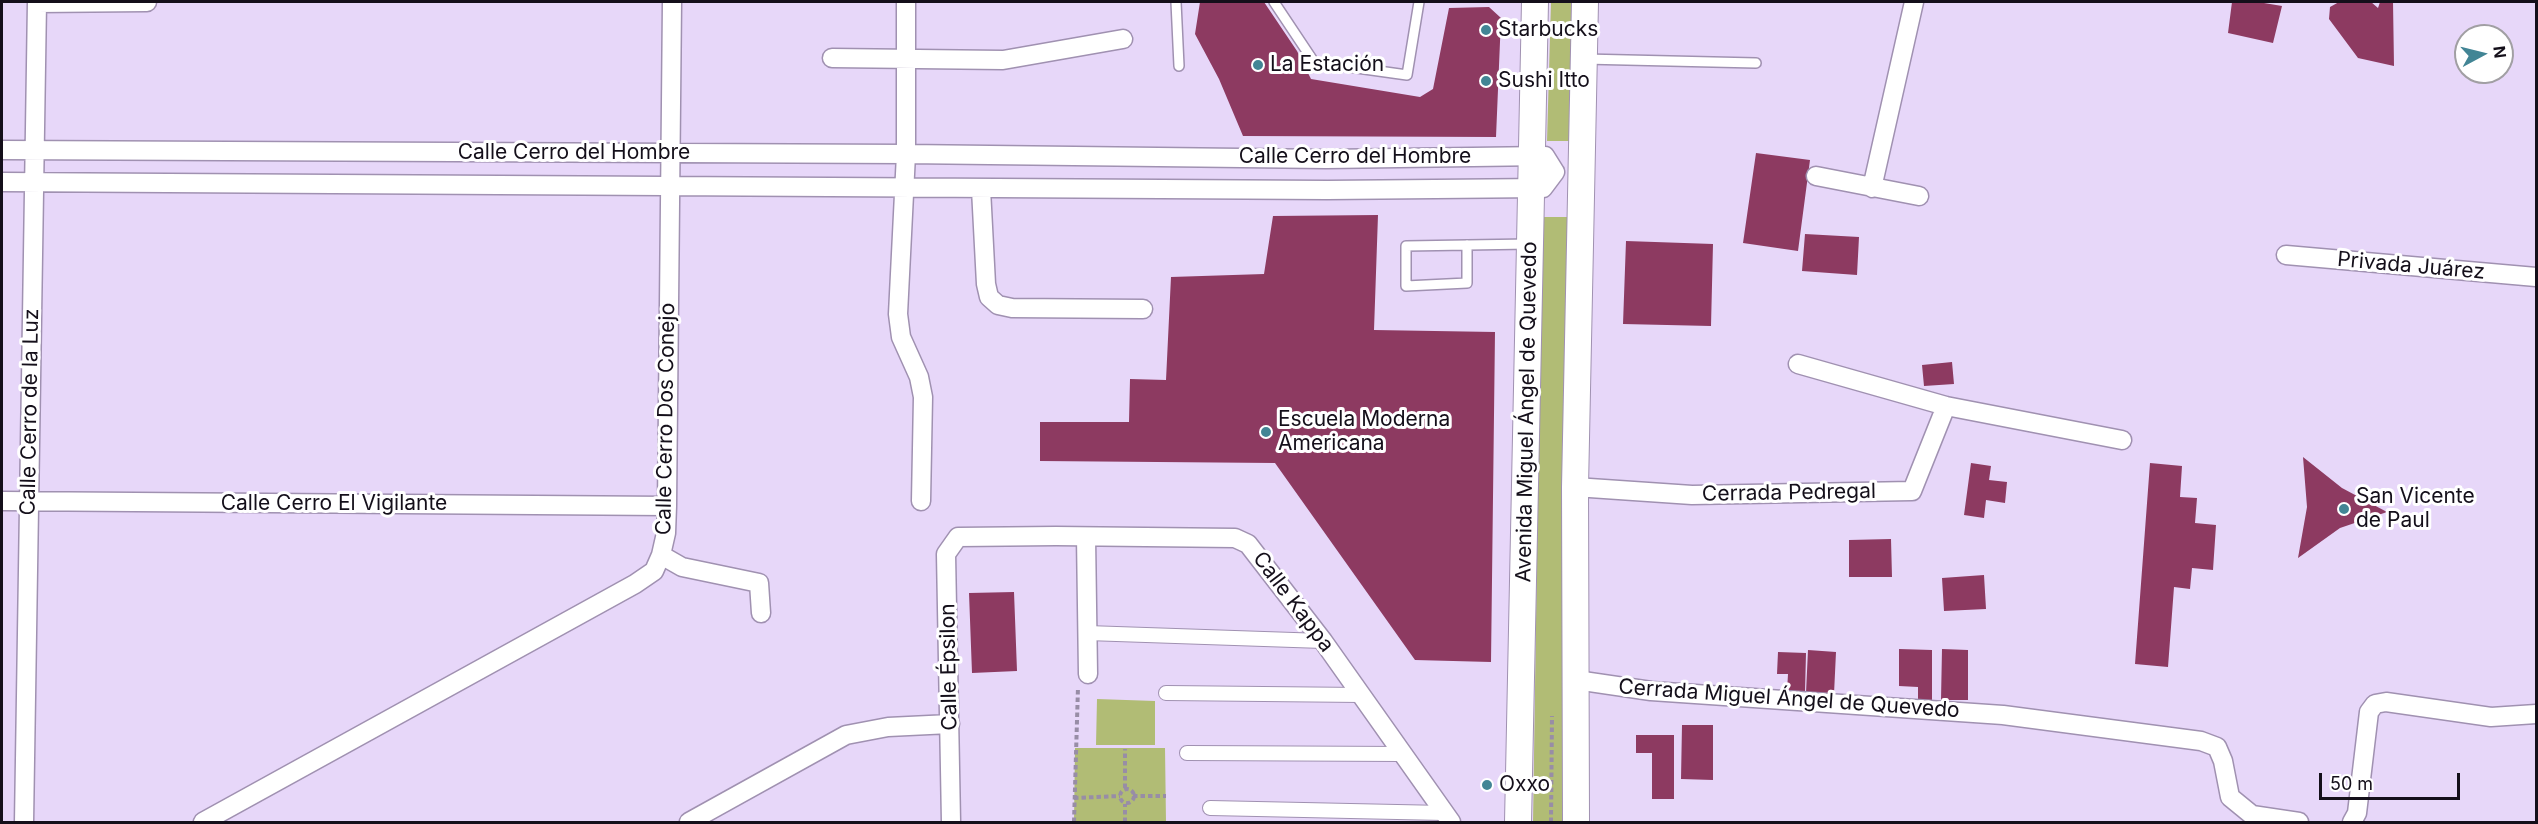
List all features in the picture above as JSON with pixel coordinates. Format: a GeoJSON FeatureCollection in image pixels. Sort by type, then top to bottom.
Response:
{"type":"FeatureCollection","features":[{"type":"Feature","properties":{"kind":"main road","name":"Avenida Miguel Ángel de Quevedo"},"geometry":{"type":"LineString","coordinates":[[1518,822],[1535,2]]}},
{"type":"Feature","properties":{"kind":"main road"},"geometry":{"type":"LineString","coordinates":[[1576,822],[1575,486],[1585,2]]}},
{"type":"Feature","properties":{"kind":"street"},"geometry":{"type":"LineString","coordinates":[[37,2],[147,2]]}},
{"type":"Feature","properties":{"kind":"street","name":"Calle Cerro de la Luz"},"geometry":{"type":"LineString","coordinates":[[24,822],[37,2]]}},
{"type":"Feature","properties":{"kind":"street","name":"Calle Cerro Dos Conejo"},"geometry":{"type":"LineString","coordinates":[[203,822],[635,584],[654,571],[661,555],[666,533],[667,506],[672,2]]}},
{"type":"Feature","properties":{"kind":"street"},"geometry":{"type":"LineString","coordinates":[[906,2],[906,154],[898,314],[901,337],[919,377],[923,397],[921,501]]}},
{"type":"Feature","properties":{"kind":"street"},"geometry":{"type":"LineString","coordinates":[[1872,188],[1914,2]]}},
{"type":"Feature","properties":{"kind":"street"},"geometry":{"type":"LineString","coordinates":[[832,58],[1003,60],[1124,39]]}},
{"type":"Feature","properties":{"kind":"street","name":"Calle Cerro del Hombre"},"geometry":{"type":"LineString","coordinates":[[2,150],[906,154],[1326,159],[1532,156]]}},
{"type":"Feature","properties":{"kind":"street"},"geometry":{"type":"LineString","coordinates":[[1146,188],[1147,156]]}},
{"type":"Feature","properties":{"kind":"street"},"geometry":{"type":"LineString","coordinates":[[1532,156],[1545,156],[1555,172]]}},
{"type":"Feature","properties":{"kind":"street"},"geometry":{"type":"LineString","coordinates":[[1555,172],[1581,172]]}},
{"type":"Feature","properties":{"kind":"street"},"geometry":{"type":"LineString","coordinates":[[1532,188],[1543,188],[1555,172]]}},
{"type":"Feature","properties":{"kind":"street"},"geometry":{"type":"LineString","coordinates":[[1816,176],[1919,196]]}},
{"type":"Feature","properties":{"kind":"street","name":"Calle Cerro del Hombre"},"geometry":{"type":"LineString","coordinates":[[2,182],[981,189],[1532,188]]}},
{"type":"Feature","properties":{"kind":"street"},"geometry":{"type":"LineString","coordinates":[[981,189],[986,284],[989,297],[998,305],[1012,308],[1143,309]]}},
{"type":"Feature","properties":{"kind":"street","name":"Privada Juárez"},"geometry":{"type":"LineString","coordinates":[[2286,255],[2536,276]]}},
{"type":"Feature","properties":{"kind":"street"},"geometry":{"type":"LineString","coordinates":[[1798,364],[1946,406],[2122,440]]}},
{"type":"Feature","properties":{"kind":"street","name":"Cerrada Pedregal"},"geometry":{"type":"LineString","coordinates":[[1575,486],[1692,495],[1912,491],[1946,406]]}},
{"type":"Feature","properties":{"kind":"street","name":"Calle Cerro El Vigilante"},"geometry":{"type":"LineString","coordinates":[[2,501],[667,506]]}},
{"type":"Feature","properties":{"kind":"street","name":"Calle Épsilon"},"geometry":{"type":"LineString","coordinates":[[951,822],[946,554],[958,537],[979,537]]}},
{"type":"Feature","properties":{"kind":"street","name":"Calle Kappa"},"geometry":{"type":"LineString","coordinates":[[979,537],[1235,538],[1248,544],[1323,641],[1448,818]]}},
{"type":"Feature","properties":{"kind":"street"},"geometry":{"type":"LineString","coordinates":[[1083,680],[1088,633],[1086,537]]}},
{"type":"Feature","properties":{"kind":"street"},"geometry":{"type":"LineString","coordinates":[[661,555],[682,567],[759,583],[761,612]]}},
{"type":"Feature","properties":{"kind":"street"},"geometry":{"type":"LineString","coordinates":[[1088,633],[1323,641]]}},
{"type":"Feature","properties":{"kind":"street","name":"Cerrada Miguel Ángel de Quevedo"},"geometry":{"type":"LineString","coordinates":[[1576,680],[1651,691],[2003,715],[2201,741],[2217,747],[2223,761],[2230,797],[2253,815],[2299,822]]}},
{"type":"Feature","properties":{"kind":"street"},"geometry":{"type":"LineString","coordinates":[[1166,693],[1361,694]]}},
{"type":"Feature","properties":{"kind":"street"},"geometry":{"type":"LineString","coordinates":[[2352,822],[2357,813],[2369,712],[2375,704],[2386,702],[2491,717],[2536,714]]}},
{"type":"Feature","properties":{"kind":"street"},"geometry":{"type":"LineString","coordinates":[[689,822],[846,735],[888,727],[950,724]]}},
{"type":"Feature","properties":{"kind":"street"},"geometry":{"type":"LineString","coordinates":[[1187,753],[1402,754]]}},
{"type":"Feature","properties":{"kind":"street"},"geometry":{"type":"LineString","coordinates":[[1210,808],[1448,818]]}},
{"type":"Feature","properties":{"kind":"lane"},"geometry":{"type":"LineString","coordinates":[[1176,2],[1179,66]]}},
{"type":"Feature","properties":{"kind":"lane"},"geometry":{"type":"LineString","coordinates":[[1274,2],[1314,62],[1407,75],[1419,2]]}},
{"type":"Feature","properties":{"kind":"lane"},"geometry":{"type":"LineString","coordinates":[[1583,59],[1756,63]]}},
{"type":"Feature","properties":{"kind":"lane"},"geometry":{"type":"LineString","coordinates":[[1467,245],[1467,283],[1406,286],[1406,246],[1467,245],[1530,244]]}},
{"type":"Feature","properties":{"kind":"path"},"geometry":{"type":"LineString","coordinates":[[1074,822],[1083,680]]}},
{"type":"Feature","properties":{"kind":"path"},"geometry":{"type":"LineString","coordinates":[[1120,796],[1125,788],[1125,749]]}},
{"type":"Feature","properties":{"kind":"path"},"geometry":{"type":"LineString","coordinates":[[1125,788],[1131,790],[1133,796],[1131,801],[1125,804]]}},
{"type":"Feature","properties":{"kind":"path"},"geometry":{"type":"LineString","coordinates":[[1074,798],[1120,796]]}},
{"type":"Feature","properties":{"kind":"path"},"geometry":{"type":"LineString","coordinates":[[1120,796],[1125,804],[1125,822]]}},
{"type":"Feature","properties":{"kind":"path"},"geometry":{"type":"LineString","coordinates":[[1133,796],[1166,796]]}},
{"type":"Feature","properties":{"kind":"green space"},"geometry":{"type":"Polygon","coordinates":[[[1551,2],[1572,2],[1569,141],[1547,141],[1551,2]]]}},
{"type":"Feature","properties":{"kind":"green space"},"geometry":{"type":"Polygon","coordinates":[[[1542,217],[1568,217],[1565,822],[1533,822],[1542,217]]]}},
{"type":"Feature","properties":{"kind":"green space"},"geometry":{"type":"Polygon","coordinates":[[[1097,699],[1155,701],[1155,745],[1096,745],[1097,699]]]}},
{"type":"Feature","properties":{"kind":"green space"},"geometry":{"type":"Polygon","coordinates":[[[1075,748],[1165,748],[1166,822],[1074,822],[1075,748]]]}},
{"type":"Feature","properties":{"kind":"building","name":"La Estación"},"geometry":{"type":"Polygon","coordinates":[[[1200,2],[1264,2],[1297,51],[1311,79],[1420,97],[1433,89],[1449,8],[1489,7],[1501,18],[1496,137],[1243,136],[1219,79],[1195,34],[1200,2]]]}},
{"type":"Feature","properties":{"kind":"building"},"geometry":{"type":"Polygon","coordinates":[[[2232,2],[2258,2],[2282,6],[2273,43],[2228,33],[2232,2]]]}},
{"type":"Feature","properties":{"kind":"building"},"geometry":{"type":"Polygon","coordinates":[[[2339,2],[2371,2],[2378,8],[2380,2],[2393,2],[2394,66],[2358,58],[2329,19],[2330,7],[2339,2]]]}},
{"type":"Feature","properties":{"kind":"building"},"geometry":{"type":"Polygon","coordinates":[[[1756,153],[1810,160],[1798,251],[1743,243],[1756,153]]]}},
{"type":"Feature","properties":{"kind":"building","name":"Escuela Moderna Americana"},"geometry":{"type":"Polygon","coordinates":[[[1378,215],[1374,330],[1495,332],[1491,662],[1415,660],[1275,463],[1040,461],[1040,422],[1129,422],[1130,379],[1166,380],[1171,277],[1264,274],[1273,216],[1378,215]]]}},
{"type":"Feature","properties":{"kind":"building"},"geometry":{"type":"Polygon","coordinates":[[[1805,234],[1859,237],[1857,275],[1802,271],[1805,234]]]}},
{"type":"Feature","properties":{"kind":"building"},"geometry":{"type":"Polygon","coordinates":[[[1626,241],[1713,244],[1711,326],[1623,324],[1626,241]]]}},
{"type":"Feature","properties":{"kind":"building"},"geometry":{"type":"Polygon","coordinates":[[[1952,362],[1954,384],[1924,386],[1922,365],[1952,362]]]}},
{"type":"Feature","properties":{"kind":"building","name":"San Vicente de Paul"},"geometry":{"type":"Polygon","coordinates":[[[2303,457],[2342,488],[2387,512],[2340,528],[2298,558],[2307,507],[2303,457]]]}},
{"type":"Feature","properties":{"kind":"building"},"geometry":{"type":"Polygon","coordinates":[[[1971,463],[1991,466],[1989,480],[2007,482],[2005,503],[1986,500],[1984,518],[1964,515],[1971,463]]]}},
{"type":"Feature","properties":{"kind":"building"},"geometry":{"type":"Polygon","coordinates":[[[2150,463],[2182,466],[2180,497],[2197,498],[2195,523],[2216,525],[2213,570],[2192,568],[2190,589],[2174,587],[2168,667],[2135,664],[2150,463]]]}},
{"type":"Feature","properties":{"kind":"building"},"geometry":{"type":"Polygon","coordinates":[[[1891,539],[1892,577],[1849,577],[1849,540],[1891,539]]]}},
{"type":"Feature","properties":{"kind":"building"},"geometry":{"type":"Polygon","coordinates":[[[1984,575],[1986,609],[1944,611],[1942,578],[1984,575]]]}},
{"type":"Feature","properties":{"kind":"building"},"geometry":{"type":"Polygon","coordinates":[[[1014,592],[1017,671],[972,673],[969,593],[1014,592]]]}},
{"type":"Feature","properties":{"kind":"building"},"geometry":{"type":"Polygon","coordinates":[[[1899,649],[1932,650],[1932,704],[1918,704],[1918,687],[1899,686],[1899,649]]]}},
{"type":"Feature","properties":{"kind":"building"},"geometry":{"type":"Polygon","coordinates":[[[1942,649],[1968,650],[1968,700],[1941,700],[1942,649]]]}},
{"type":"Feature","properties":{"kind":"building"},"geometry":{"type":"Polygon","coordinates":[[[1808,650],[1836,652],[1834,694],[1806,693],[1808,650]]]}},
{"type":"Feature","properties":{"kind":"building"},"geometry":{"type":"Polygon","coordinates":[[[1778,652],[1806,653],[1805,692],[1787,691],[1788,674],[1777,674],[1778,652]]]}},
{"type":"Feature","properties":{"kind":"building"},"geometry":{"type":"Polygon","coordinates":[[[1682,725],[1713,725],[1713,780],[1681,779],[1682,725]]]}},
{"type":"Feature","properties":{"kind":"building"},"geometry":{"type":"Polygon","coordinates":[[[1636,735],[1674,735],[1674,799],[1652,799],[1652,753],[1636,753],[1636,735]]]}},
{"type":"Feature","properties":{"kind":"place","name":"Starbucks"},"geometry":{"type":"Point","coordinates":[1486,30]}},
{"type":"Feature","properties":{"kind":"place","name":"La Estación"},"geometry":{"type":"Point","coordinates":[1258,65]}},
{"type":"Feature","properties":{"kind":"place","name":"Sushi Itto"},"geometry":{"type":"Point","coordinates":[1486,81]}},
{"type":"Feature","properties":{"kind":"place","name":"Escuela Moderna Americana"},"geometry":{"type":"Point","coordinates":[1266,432]}},
{"type":"Feature","properties":{"kind":"place","name":"San Vicente de Paul"},"geometry":{"type":"Point","coordinates":[2344,509]}},
{"type":"Feature","properties":{"kind":"place","name":"Oxxo"},"geometry":{"type":"Point","coordinates":[1487,785]}}]}
